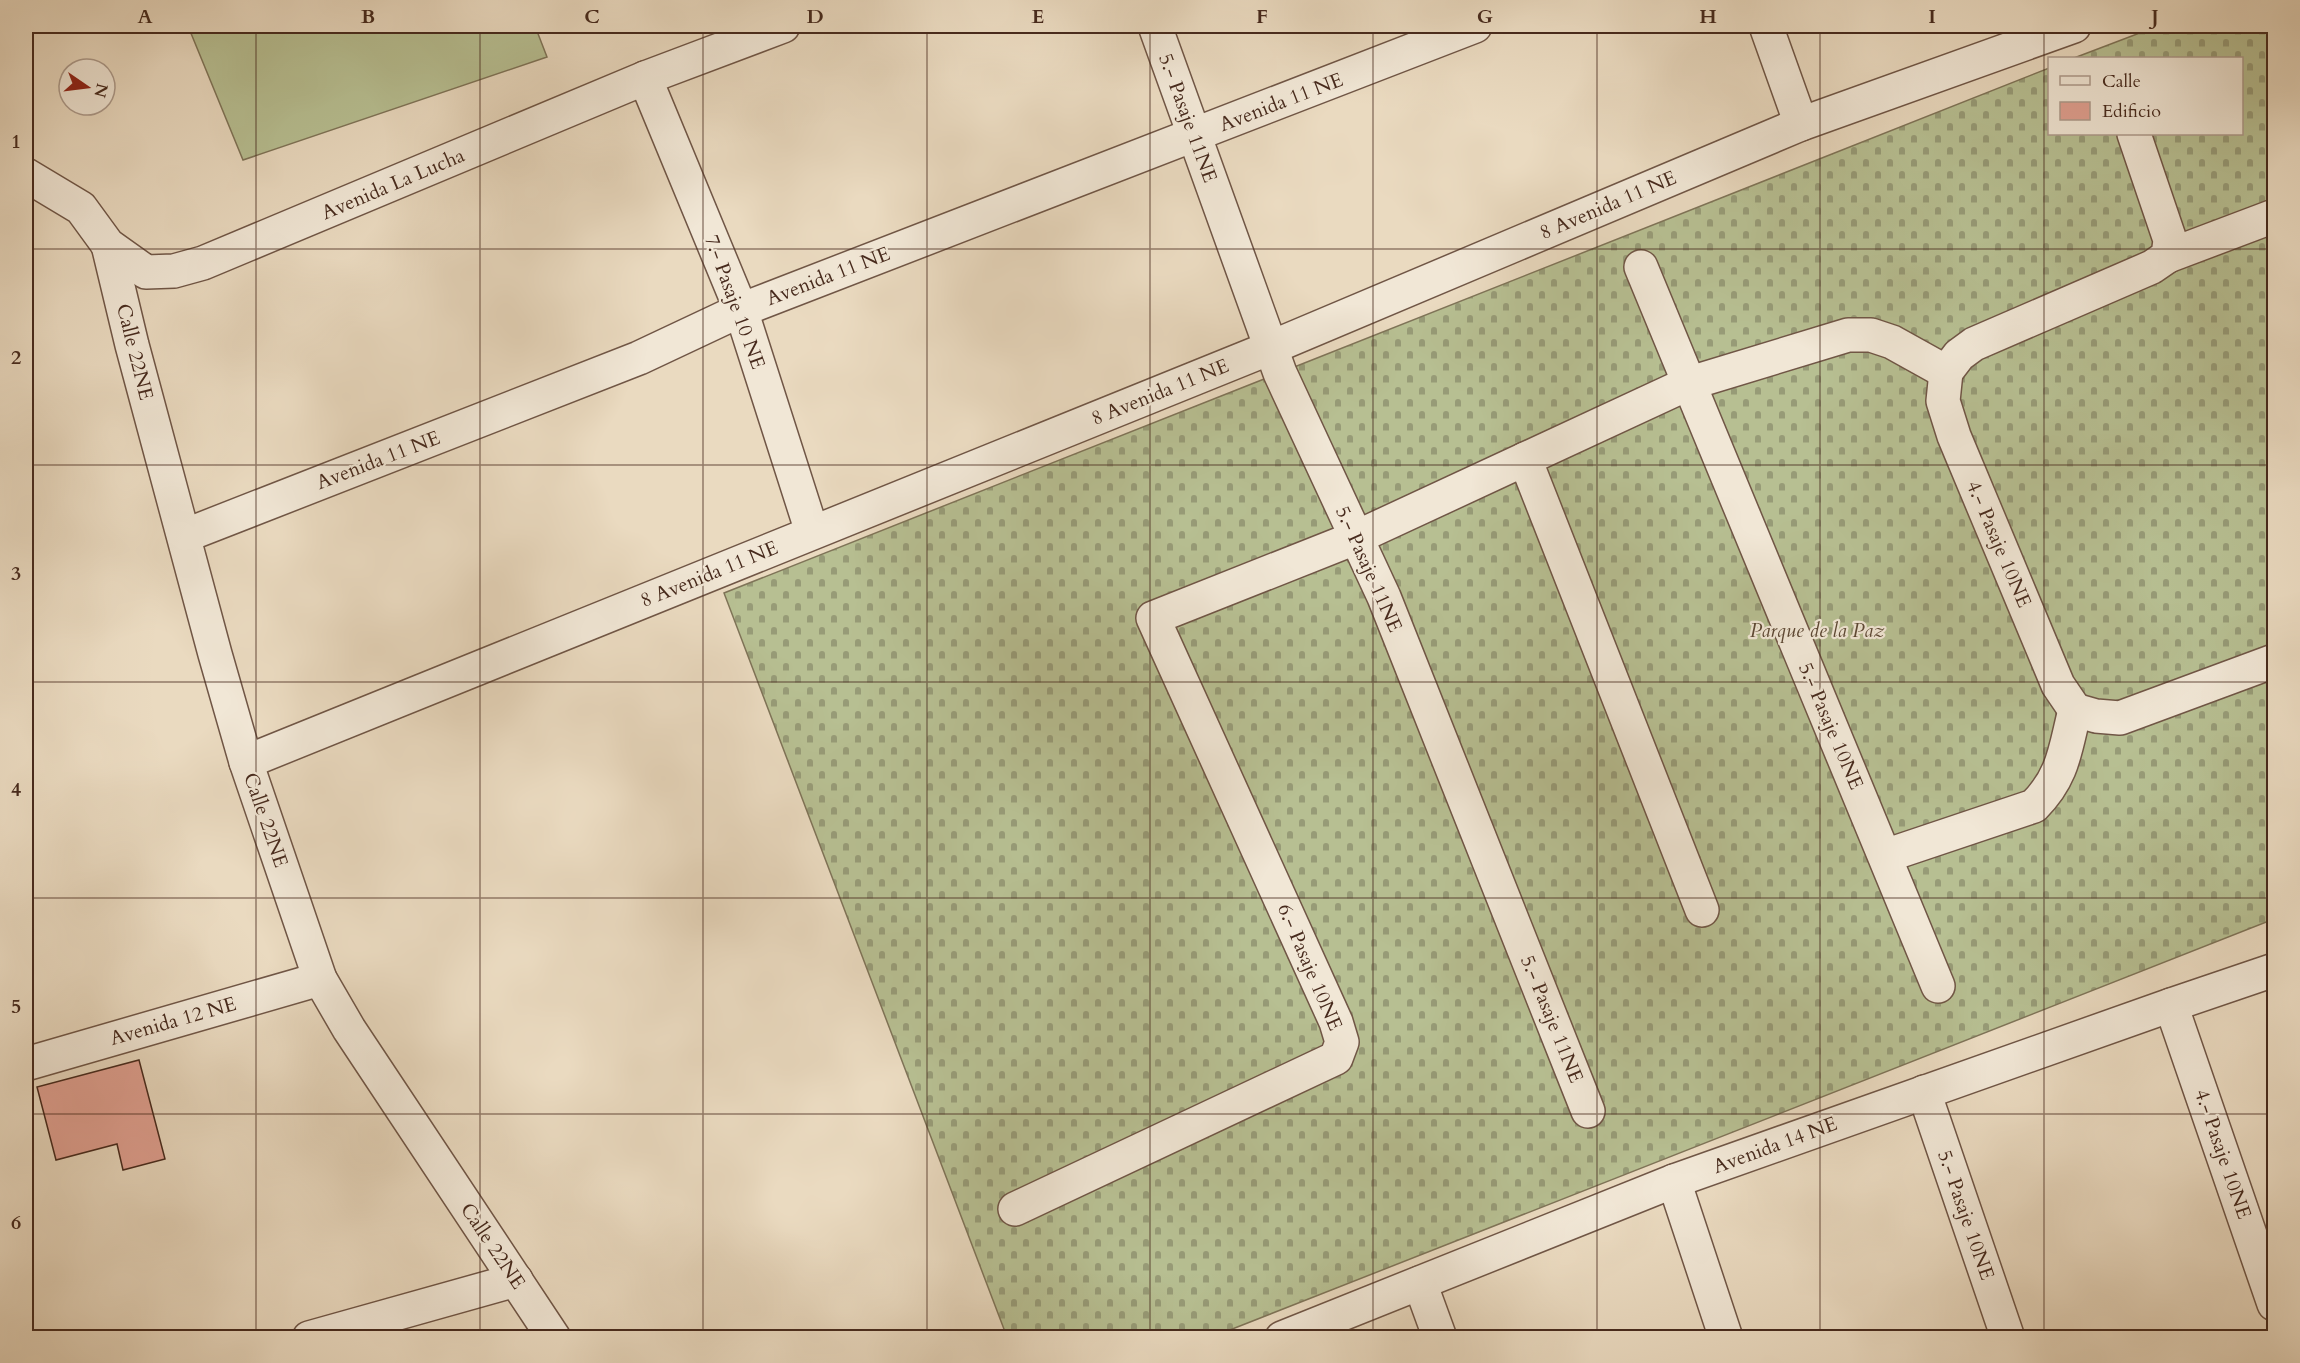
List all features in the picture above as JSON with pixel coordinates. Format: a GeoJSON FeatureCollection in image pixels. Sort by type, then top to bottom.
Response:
{"type":"FeatureCollection","features":[{"type":"Feature","properties":{"kind":"street","name":"Avenida La Lucha"},"geometry":{"type":"LineString","coordinates":[[26,175],[81,208],[108,245],[146,272],[174,271],[203,263],[645,78],[783,26]]}},
{"type":"Feature","properties":{"kind":"street","name":"5.- Pasaje 11NE"},"geometry":{"type":"LineString","coordinates":[[1155,26],[1270,348],[1384,597],[1588,1111]]}},
{"type":"Feature","properties":{"kind":"street","name":"Avenida 11 NE"},"geometry":{"type":"LineString","coordinates":[[184,536],[639,358],[741,310],[1475,26]]}},
{"type":"Feature","properties":{"kind":"street"},"geometry":{"type":"LineString","coordinates":[[1766,26],[1801,124]]}},
{"type":"Feature","properties":{"kind":"street","name":"8 Avenida 11 NE"},"geometry":{"type":"LineString","coordinates":[[246,762],[1270,348],[1801,124],[2074,26]]}},
{"type":"Feature","properties":{"kind":"street","name":"7.- Pasaje 10 NE"},"geometry":{"type":"LineString","coordinates":[[645,78],[741,310],[812,532]]}},
{"type":"Feature","properties":{"kind":"street"},"geometry":{"type":"LineString","coordinates":[[2134,135],[2170,240],[2168,256]]}},
{"type":"Feature","properties":{"kind":"street"},"geometry":{"type":"LineString","coordinates":[[1356,538],[1687,384],[1848,335],[1871,335],[1893,342],[1947,372],[1959,355],[1974,344],[2152,267],[2168,256],[2274,216]]}},
{"type":"Feature","properties":{"kind":"street","name":"Calle 22NE"},"geometry":{"type":"LineString","coordinates":[[108,245],[132,345],[246,762],[320,979],[349,1029],[554,1338]]}},
{"type":"Feature","properties":{"kind":"street","name":"5.- Pasaje 10NE"},"geometry":{"type":"LineString","coordinates":[[1641,267],[1687,384],[1938,987]]}},
{"type":"Feature","properties":{"kind":"street","name":"4.- Pasaje 10NE"},"geometry":{"type":"LineString","coordinates":[[1947,372],[1943,401],[1954,436],[2058,685],[2075,710]]}},
{"type":"Feature","properties":{"kind":"street"},"geometry":{"type":"LineString","coordinates":[[1525,459],[1702,910]]}},
{"type":"Feature","properties":{"kind":"street","name":"6.- Pasaje 10NE"},"geometry":{"type":"LineString","coordinates":[[1015,1209],[1336,1058],[1342,1042],[1336,1022],[1153,618],[1356,538]]}},
{"type":"Feature","properties":{"kind":"street"},"geometry":{"type":"LineString","coordinates":[[1885,856],[2034,806],[2049,791],[2059,774],[2075,710],[2096,716],[2120,718],[2274,661]]}},
{"type":"Feature","properties":{"kind":"street","name":"Avenida 14 NE"},"geometry":{"type":"LineString","coordinates":[[1282,1338],[1674,1181],[2274,970]]}},
{"type":"Feature","properties":{"kind":"street","name":"Avenida 12 NE"},"geometry":{"type":"LineString","coordinates":[[26,1064],[320,979]]}},
{"type":"Feature","properties":{"kind":"street","name":"4.- Pasaje 10NE"},"geometry":{"type":"LineString","coordinates":[[2170,1005],[2274,1304]]}},
{"type":"Feature","properties":{"kind":"street","name":"5.- Pasaje 10NE"},"geometry":{"type":"LineString","coordinates":[[1924,1092],[2008,1338]]}},
{"type":"Feature","properties":{"kind":"street"},"geometry":{"type":"LineString","coordinates":[[1674,1181],[1726,1338]]}},
{"type":"Feature","properties":{"kind":"street"},"geometry":{"type":"LineString","coordinates":[[309,1338],[516,1280]]}},
{"type":"Feature","properties":{"kind":"street"},"geometry":{"type":"LineString","coordinates":[[1420,1283],[1440,1338]]}},
{"type":"Feature","properties":{"kind":"green space"},"geometry":{"type":"Polygon","coordinates":[[[188,26],[535,26],[547,57],[243,160],[188,26]]]}},
{"type":"Feature","properties":{"kind":"green space","name":"Parque de la Paz"},"geometry":{"type":"Polygon","coordinates":[[[2158,26],[2274,26],[2274,919],[1212,1337],[1007,1337],[724,593],[2048,68],[2048,135],[2243,135],[2243,57],[2077,57],[2158,26]]]}},
{"type":"Feature","properties":{"kind":"building"},"geometry":{"type":"Polygon","coordinates":[[[139,1060],[165,1159],[123,1170],[117,1144],[56,1160],[37,1087],[139,1060]]]}}]}
